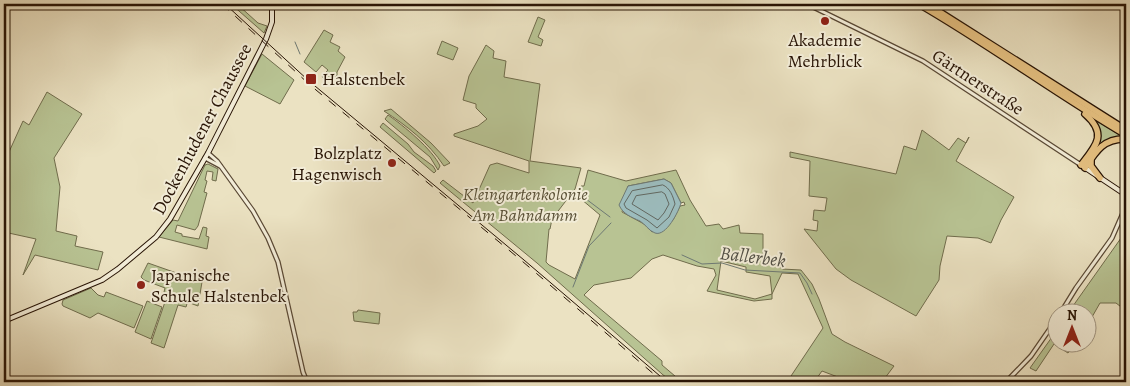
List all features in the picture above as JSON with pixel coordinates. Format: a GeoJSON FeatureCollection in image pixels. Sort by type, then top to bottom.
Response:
{"type":"FeatureCollection","features":[{"type":"Feature","properties":{"kind":"highway"},"geometry":{"type":"LineString","coordinates":[[919,4],[1077,106],[1126,135]]}},
{"type":"Feature","properties":{"kind":"highway"},"geometry":{"type":"LineString","coordinates":[[927,4],[1126,130]]}},
{"type":"Feature","properties":{"kind":"highway"},"geometry":{"type":"LineString","coordinates":[[1077,106],[1094,123],[1098,135],[1094,148],[1083,167]]}},
{"type":"Feature","properties":{"kind":"highway"},"geometry":{"type":"LineString","coordinates":[[1083,167],[1104,144],[1114,140],[1126,139]]}},
{"type":"Feature","properties":{"kind":"highway"},"geometry":{"type":"LineString","coordinates":[[1093,155],[1091,166],[1100,178]]}},
{"type":"Feature","properties":{"kind":"main road","name":"Dockenhudener Chaussee"},"geometry":{"type":"LineString","coordinates":[[4,321],[96,283],[118,270],[149,243],[164,226],[208,154],[267,36],[272,19],[272,4]]}},
{"type":"Feature","properties":{"kind":"main road","name":"Gärtnerstraße"},"geometry":{"type":"LineString","coordinates":[[1083,167],[1126,195]]}},
{"type":"Feature","properties":{"kind":"street","name":"Gärtnerstraße"},"geometry":{"type":"LineString","coordinates":[[808,4],[923,61],[1083,167]]}},
{"type":"Feature","properties":{"kind":"street"},"geometry":{"type":"LineString","coordinates":[[208,154],[214,157],[261,224],[278,262],[302,372],[307,382]]}},
{"type":"Feature","properties":{"kind":"street"},"geometry":{"type":"LineString","coordinates":[[205,158],[220,166]]}},
{"type":"Feature","properties":{"kind":"street"},"geometry":{"type":"LineString","coordinates":[[1066,304],[1112,238],[1126,206]]}},
{"type":"Feature","properties":{"kind":"street"},"geometry":{"type":"LineString","coordinates":[[1121,219],[1126,213]]}},
{"type":"Feature","properties":{"kind":"street"},"geometry":{"type":"LineString","coordinates":[[1006,382],[1031,356],[1048,331]]}},
{"type":"Feature","properties":{"kind":"green space"},"geometry":{"type":"Polygon","coordinates":[[[231,4],[237,4],[258,23],[267,26],[264,33],[231,4]]]}},
{"type":"Feature","properties":{"kind":"green space"},"geometry":{"type":"Polygon","coordinates":[[[538,17],[545,20],[538,37],[543,40],[541,46],[528,42],[538,17]]]}},
{"type":"Feature","properties":{"kind":"green space"},"geometry":{"type":"Polygon","coordinates":[[[324,30],[333,35],[330,42],[340,47],[338,51],[345,57],[337,72],[337,76],[325,78],[322,77],[328,70],[322,65],[316,72],[304,62],[324,30]]]}},
{"type":"Feature","properties":{"kind":"green space"},"geometry":{"type":"Polygon","coordinates":[[[442,41],[458,48],[453,60],[437,54],[442,41]]]}},
{"type":"Feature","properties":{"kind":"green space","name":"Kleingartenkolonie Am Bahndamm"},"geometry":{"type":"Polygon","coordinates":[[[486,45],[494,51],[493,58],[506,61],[504,77],[540,84],[530,161],[581,168],[575,189],[552,219],[549,229],[546,262],[549,265],[575,279],[600,215],[575,194],[581,186],[584,186],[588,170],[626,181],[676,170],[690,200],[706,226],[719,224],[723,229],[739,225],[740,233],[763,234],[763,255],[770,258],[782,269],[801,270],[812,284],[832,334],[894,366],[882,382],[851,382],[822,371],[814,382],[787,382],[823,328],[798,274],[782,273],[772,294],[772,299],[754,301],[707,291],[716,275],[714,269],[697,266],[663,255],[652,259],[631,278],[594,285],[584,295],[662,361],[662,365],[682,382],[672,382],[537,263],[440,183],[443,180],[473,203],[490,165],[497,163],[529,173],[529,161],[454,136],[454,134],[478,126],[487,119],[476,108],[476,104],[463,100],[469,76],[486,45]],[[664,179],[628,186],[622,212],[644,224],[652,232],[673,220],[680,206],[685,205],[684,202],[681,203],[671,183],[664,179]],[[721,261],[717,290],[755,299],[772,294],[770,276],[746,272],[746,267],[721,261]]]}},
{"type":"Feature","properties":{"kind":"green space"},"geometry":{"type":"Polygon","coordinates":[[[262,54],[294,80],[280,104],[245,86],[262,54]]]}},
{"type":"Feature","properties":{"kind":"green space"},"geometry":{"type":"Polygon","coordinates":[[[47,92],[82,114],[54,158],[60,187],[56,231],[77,236],[75,246],[103,252],[98,270],[35,255],[23,275],[36,239],[4,232],[4,163],[23,121],[29,125],[47,92]]]}},
{"type":"Feature","properties":{"kind":"green space"},"geometry":{"type":"Polygon","coordinates":[[[391,109],[431,143],[450,163],[444,166],[417,135],[384,111],[391,109]]]}},
{"type":"Feature","properties":{"kind":"green space"},"geometry":{"type":"Polygon","coordinates":[[[388,115],[424,145],[440,166],[438,170],[430,157],[385,119],[388,115]]]}},
{"type":"Feature","properties":{"kind":"green space"},"geometry":{"type":"Polygon","coordinates":[[[1095,120],[1123,137],[1096,149],[1095,120]]]}},
{"type":"Feature","properties":{"kind":"green space"},"geometry":{"type":"Polygon","coordinates":[[[383,123],[408,144],[414,152],[433,166],[436,171],[434,173],[380,127],[383,123]]]}},
{"type":"Feature","properties":{"kind":"green space"},"geometry":{"type":"Polygon","coordinates":[[[922,130],[949,150],[958,138],[966,143],[956,161],[1014,197],[991,243],[978,238],[947,236],[940,266],[939,280],[916,316],[851,280],[836,269],[804,229],[817,231],[818,221],[813,220],[814,210],[825,211],[827,198],[809,196],[810,161],[790,157],[790,152],[896,174],[904,146],[916,150],[922,130]]]}},
{"type":"Feature","properties":{"kind":"green space"},"geometry":{"type":"Polygon","coordinates":[[[208,164],[218,169],[216,181],[212,180],[213,172],[207,171],[204,192],[207,193],[198,226],[195,230],[177,225],[175,232],[182,234],[182,236],[199,239],[203,227],[207,228],[206,236],[209,237],[207,249],[159,237],[173,220],[178,221],[205,165],[208,164]]]}},
{"type":"Feature","properties":{"kind":"green space"},"geometry":{"type":"Polygon","coordinates":[[[1126,231],[1126,253],[1121,262],[1126,268],[1125,310],[1116,303],[1100,303],[1098,306],[1098,304],[1074,304],[1126,231]]]}},
{"type":"Feature","properties":{"kind":"green space"},"geometry":{"type":"Polygon","coordinates":[[[148,263],[202,282],[198,306],[166,294],[164,292],[165,288],[144,280],[141,277],[148,263]]]}},
{"type":"Feature","properties":{"kind":"green space"},"geometry":{"type":"Polygon","coordinates":[[[91,288],[98,295],[104,297],[106,292],[143,306],[134,328],[98,313],[90,318],[63,306],[63,300],[91,288]]]}},
{"type":"Feature","properties":{"kind":"green space"},"geometry":{"type":"Polygon","coordinates":[[[167,296],[187,304],[186,307],[178,305],[164,348],[151,343],[167,296]]]}},
{"type":"Feature","properties":{"kind":"green space"},"geometry":{"type":"Polygon","coordinates":[[[147,301],[162,307],[151,339],[135,332],[147,301]]]}},
{"type":"Feature","properties":{"kind":"green space"},"geometry":{"type":"Polygon","coordinates":[[[358,310],[380,313],[379,324],[354,321],[353,312],[358,310]]]}},
{"type":"Feature","properties":{"kind":"green space"},"geometry":{"type":"Polygon","coordinates":[[[1048,343],[1048,353],[1036,371],[1030,368],[1048,343]]]}},
{"type":"Feature","properties":{"kind":"water"},"geometry":{"type":"Polygon","coordinates":[[[664,179],[671,183],[681,203],[678,212],[668,227],[659,233],[655,233],[640,221],[630,217],[619,205],[628,186],[664,179]]]}},
{"type":"Feature","properties":{"kind":"waterway","name":"Ballerbek"},"geometry":{"type":"LineString","coordinates":[[295,42],[300,54]]}},
{"type":"Feature","properties":{"kind":"waterway"},"geometry":{"type":"LineString","coordinates":[[578,193],[610,217]]}},
{"type":"Feature","properties":{"kind":"waterway"},"geometry":{"type":"LineString","coordinates":[[573,287],[589,246],[611,223]]}},
{"type":"Feature","properties":{"kind":"waterway","name":"Ballerbek"},"geometry":{"type":"LineString","coordinates":[[682,255],[702,264],[722,263],[745,270],[800,273],[812,294]]}},
{"type":"Feature","properties":{"kind":"tram line"},"geometry":{"type":"LineString","coordinates":[[225,4],[309,81],[667,382]]}},
{"type":"Feature","properties":{"kind":"railway"},"geometry":{"type":"LineString","coordinates":[[222,4],[310,85],[522,261],[663,382]]}},
{"type":"Feature","properties":{"kind":"place","name":"Akademie Mehrblick"},"geometry":{"type":"Point","coordinates":[825,21]}},
{"type":"Feature","properties":{"kind":"place","name":"Halstenbek"},"geometry":{"type":"Point","coordinates":[311,79]}},
{"type":"Feature","properties":{"kind":"place","name":"Bolzplatz Hagenwisch"},"geometry":{"type":"Point","coordinates":[392,163]}},
{"type":"Feature","properties":{"kind":"place","name":"Japanische Schule Halstenbek"},"geometry":{"type":"Point","coordinates":[141,285]}}]}
